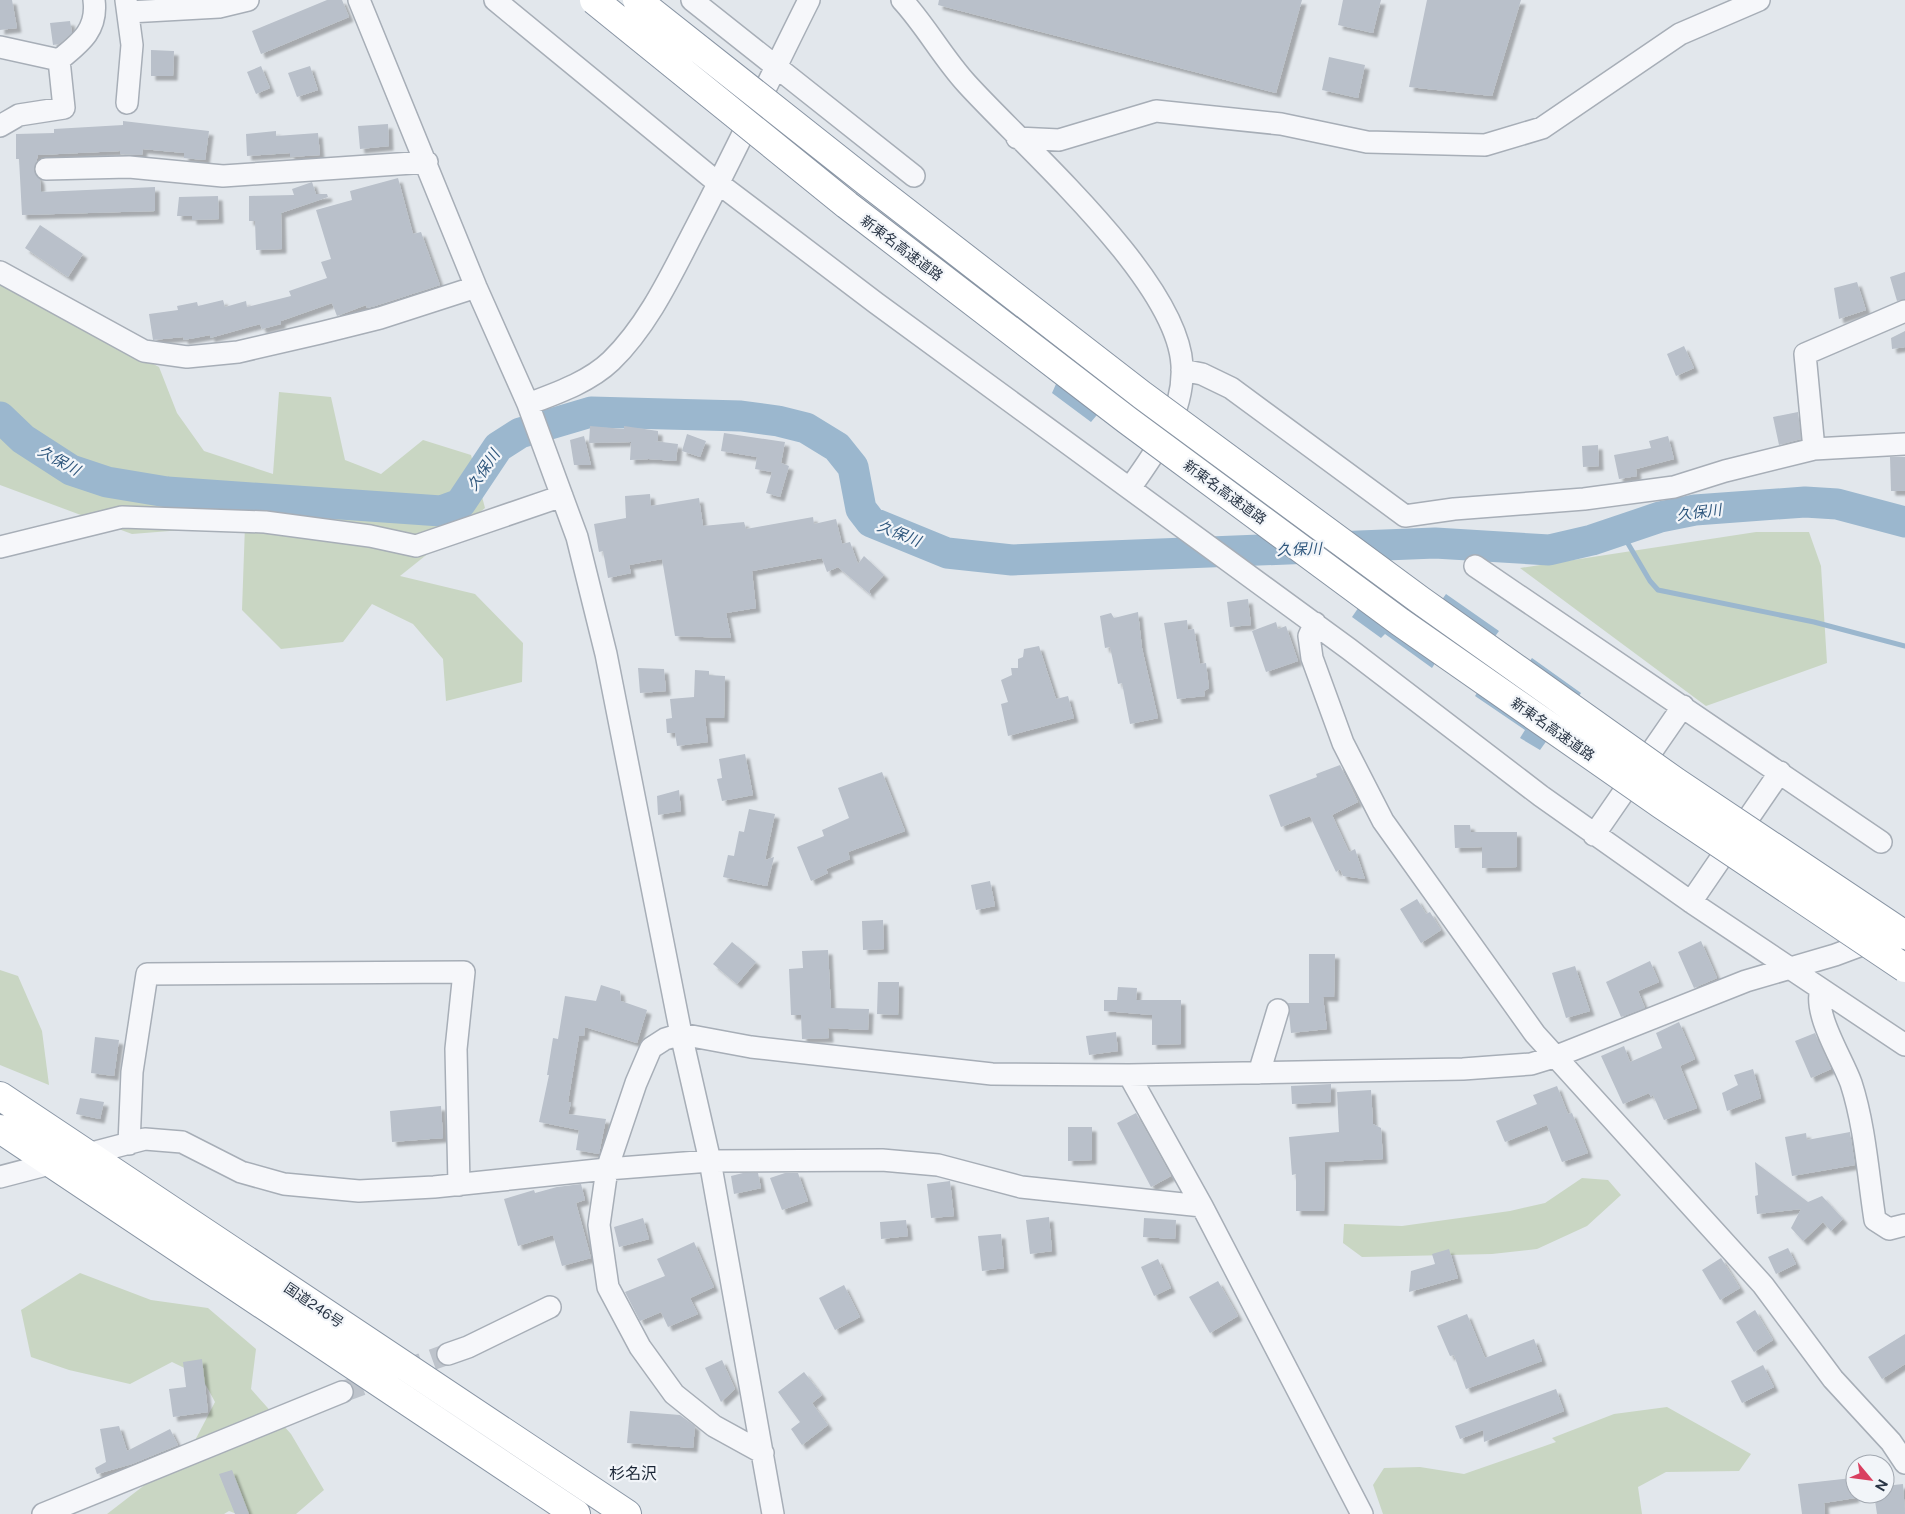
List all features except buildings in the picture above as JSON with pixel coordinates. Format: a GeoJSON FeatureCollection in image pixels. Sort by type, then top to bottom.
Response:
{"type":"FeatureCollection","features":[{"type":"Feature","properties":{"kind":"highway","name":"新東名高速道路"},"geometry":{"type":"LineString","coordinates":[[594,0],[847,206],[1127,420],[1400,622],[1662,806],[1905,968]]}},
{"type":"Feature","properties":{"kind":"highway","name":"新東名高速道路"},"geometry":{"type":"LineString","coordinates":[[638,0],[867,182],[1142,395],[1404,588],[1676,782],[1905,935]]}},
{"type":"Feature","properties":{"kind":"highway","name":"国道246号"},"geometry":{"type":"LineString","coordinates":[[0,1096],[627,1514]]}},
{"type":"Feature","properties":{"kind":"highway","name":"国道246号"},"geometry":{"type":"LineString","coordinates":[[0,1129],[576,1514]]}},
{"type":"Feature","properties":{"kind":"street"},"geometry":{"type":"LineString","coordinates":[[59,60],[86,39],[96,12],[94,0]]}},
{"type":"Feature","properties":{"kind":"street"},"geometry":{"type":"LineString","coordinates":[[127,103],[132,45],[128,6],[219,7],[248,0]]}},
{"type":"Feature","properties":{"kind":"street"},"geometry":{"type":"LineString","coordinates":[[359,0],[427,162],[476,287],[530,409],[577,537],[606,654],[681,1034],[710,1161],[773,1514]]}},
{"type":"Feature","properties":{"kind":"street"},"geometry":{"type":"LineString","coordinates":[[495,0],[718,183],[876,303],[1315,623],[1594,835],[1905,1045]]}},
{"type":"Feature","properties":{"kind":"street"},"geometry":{"type":"LineString","coordinates":[[692,0],[775,68],[914,176]]}},
{"type":"Feature","properties":{"kind":"street"},"geometry":{"type":"LineString","coordinates":[[530,409],[575,385],[611,361],[642,324],[662,292],[809,0]]}},
{"type":"Feature","properties":{"kind":"street"},"geometry":{"type":"LineString","coordinates":[[902,0],[965,82],[1092,214],[1150,288],[1166,314],[1177,341],[1182,370],[1174,414],[1164,437],[1130,488]]}},
{"type":"Feature","properties":{"kind":"street"},"geometry":{"type":"LineString","coordinates":[[1017,138],[1059,140],[1156,111],[1282,124],[1367,142],[1484,145],[1542,128],[1680,34],[1759,0]]}},
{"type":"Feature","properties":{"kind":"street"},"geometry":{"type":"LineString","coordinates":[[0,47],[59,60]]}},
{"type":"Feature","properties":{"kind":"street"},"geometry":{"type":"LineString","coordinates":[[0,126],[19,115],[64,108],[59,60]]}},
{"type":"Feature","properties":{"kind":"street"},"geometry":{"type":"LineString","coordinates":[[46,169],[129,168],[223,176],[427,162]]}},
{"type":"Feature","properties":{"kind":"street"},"geometry":{"type":"LineString","coordinates":[[0,272],[144,351],[187,357],[238,352],[320,333],[380,318],[476,287]]}},
{"type":"Feature","properties":{"kind":"street"},"geometry":{"type":"LineString","coordinates":[[1814,448],[1805,354],[1905,311]]}},
{"type":"Feature","properties":{"kind":"street"},"geometry":{"type":"LineString","coordinates":[[1182,370],[1202,374],[1231,388],[1405,516],[1454,509],[1584,499],[1674,487],[1725,471],[1814,448],[1905,444]]}},
{"type":"Feature","properties":{"kind":"street"},"geometry":{"type":"LineString","coordinates":[[0,547],[122,517],[265,522],[370,536],[416,546],[562,496]]}},
{"type":"Feature","properties":{"kind":"street"},"geometry":{"type":"LineString","coordinates":[[1475,566],[1881,842]]}},
{"type":"Feature","properties":{"kind":"street"},"geometry":{"type":"LineString","coordinates":[[1315,623],[1309,636],[1312,658],[1344,743],[1382,821],[1535,1034],[1763,1285],[1833,1379],[1891,1442],[1905,1463]]}},
{"type":"Feature","properties":{"kind":"street"},"geometry":{"type":"LineString","coordinates":[[1594,835],[1683,706]]}},
{"type":"Feature","properties":{"kind":"street"},"geometry":{"type":"LineString","coordinates":[[1691,902],[1780,772]]}},
{"type":"Feature","properties":{"kind":"street"},"geometry":{"type":"LineString","coordinates":[[763,1453],[714,1426],[674,1394],[640,1347],[608,1286],[599,1225],[607,1168],[636,1083],[651,1048],[665,1039],[681,1034],[751,1047],[992,1074],[1129,1076],[1463,1069],[1531,1064],[1557,1056],[1746,981],[1788,967],[1835,955],[1905,926]]}},
{"type":"Feature","properties":{"kind":"street"},"geometry":{"type":"LineString","coordinates":[[129,1144],[132,1072],[147,974],[464,972],[456,1049],[459,1185]]}},
{"type":"Feature","properties":{"kind":"street"},"geometry":{"type":"LineString","coordinates":[[1821,989],[1819,1006],[1851,1084],[1861,1126],[1875,1220],[1889,1229],[1905,1225]]}},
{"type":"Feature","properties":{"kind":"street"},"geometry":{"type":"LineString","coordinates":[[1259,1073],[1278,1010]]}},
{"type":"Feature","properties":{"kind":"street"},"geometry":{"type":"LineString","coordinates":[[1129,1076],[1202,1206],[1362,1514]]}},
{"type":"Feature","properties":{"kind":"street"},"geometry":{"type":"LineString","coordinates":[[0,1177],[145,1139],[182,1142],[241,1172],[284,1184],[359,1191],[459,1185],[607,1168],[710,1161],[882,1160],[929,1164],[1021,1187],[1202,1206]]}},
{"type":"Feature","properties":{"kind":"street"},"geometry":{"type":"LineString","coordinates":[[448,1354],[468,1347],[550,1307]]}},
{"type":"Feature","properties":{"kind":"street"},"geometry":{"type":"LineString","coordinates":[[43,1514],[342,1392]]}},
{"type":"Feature","properties":{"kind":"green space"},"geometry":{"type":"Polygon","coordinates":[[[0,281],[159,367],[177,413],[204,451],[273,474],[279,392],[331,397],[345,460],[381,474],[423,440],[471,455],[485,508],[400,576],[475,594],[523,643],[522,682],[446,701],[443,659],[413,624],[372,604],[343,642],[281,649],[242,610],[245,525],[132,534],[0,485],[0,281]]]}},
{"type":"Feature","properties":{"kind":"green space"},"geometry":{"type":"Polygon","coordinates":[[[1756,532],[1809,532],[1821,566],[1827,663],[1706,706],[1520,568],[1756,532]]]}},
{"type":"Feature","properties":{"kind":"green space"},"geometry":{"type":"Polygon","coordinates":[[[0,970],[18,976],[42,1031],[49,1085],[0,1065],[0,970]]]}},
{"type":"Feature","properties":{"kind":"green space"},"geometry":{"type":"Polygon","coordinates":[[[1582,1178],[1608,1180],[1621,1195],[1587,1226],[1537,1249],[1492,1254],[1362,1257],[1343,1243],[1344,1224],[1402,1226],[1510,1211],[1545,1203],[1582,1178]]]}},
{"type":"Feature","properties":{"kind":"green space"},"geometry":{"type":"Polygon","coordinates":[[[80,1273],[151,1300],[208,1308],[256,1349],[251,1389],[291,1434],[324,1490],[296,1514],[237,1514],[229,1511],[224,1514],[107,1514],[190,1450],[215,1402],[201,1376],[172,1362],[130,1384],[69,1370],[31,1357],[21,1310],[80,1273]]]}},
{"type":"Feature","properties":{"kind":"green space"},"geometry":{"type":"Polygon","coordinates":[[[1667,1407],[1751,1454],[1739,1471],[1666,1472],[1638,1487],[1642,1514],[1383,1514],[1373,1485],[1384,1468],[1420,1467],[1464,1474],[1556,1442],[1552,1438],[1614,1414],[1667,1407]]]}},
{"type":"Feature","properties":{"kind":"water"},"geometry":{"type":"Polygon","coordinates":[[[1045,343],[1113,396],[1091,422],[1052,393],[1056,384],[1030,364],[1045,343]]]}},
{"type":"Feature","properties":{"kind":"water"},"geometry":{"type":"Polygon","coordinates":[[[1374,585],[1387,585],[1398,594],[1393,603],[1424,625],[1446,594],[1499,631],[1482,654],[1454,634],[1432,668],[1385,634],[1381,638],[1352,617],[1374,585]]]}},
{"type":"Feature","properties":{"kind":"water"},"geometry":{"type":"Polygon","coordinates":[[[1532,658],[1581,693],[1540,750],[1520,738],[1525,730],[1475,696],[1488,676],[1508,689],[1532,658]]]}},
{"type":"Feature","properties":{"kind":"waterway","name":"久保川"},"geometry":{"type":"LineString","coordinates":[[0,417],[23,439],[71,470],[107,482],[167,492],[441,511],[460,504],[498,447],[520,433],[591,412],[741,416],[778,421],[806,428],[837,447],[853,467],[861,509],[871,522],[947,553],[1012,560],[1435,543],[1549,550],[1592,540],[1660,517],[1695,510],[1805,502],[1837,504],[1905,522]]}},
{"type":"Feature","properties":{"kind":"waterway"},"geometry":{"type":"LineString","coordinates":[[1620,530],[1650,581],[1658,590],[1814,622],[1905,646]]}},
{"type":"Feature","properties":{"kind":"tunnel"},"geometry":{"type":"LineString","coordinates":[[342,1392],[448,1354]]}},
{"type":"Feature","properties":{"kind":"district","name":"杉名沢"},"geometry":{"type":"Point","coordinates":[633,1473]}}]}
